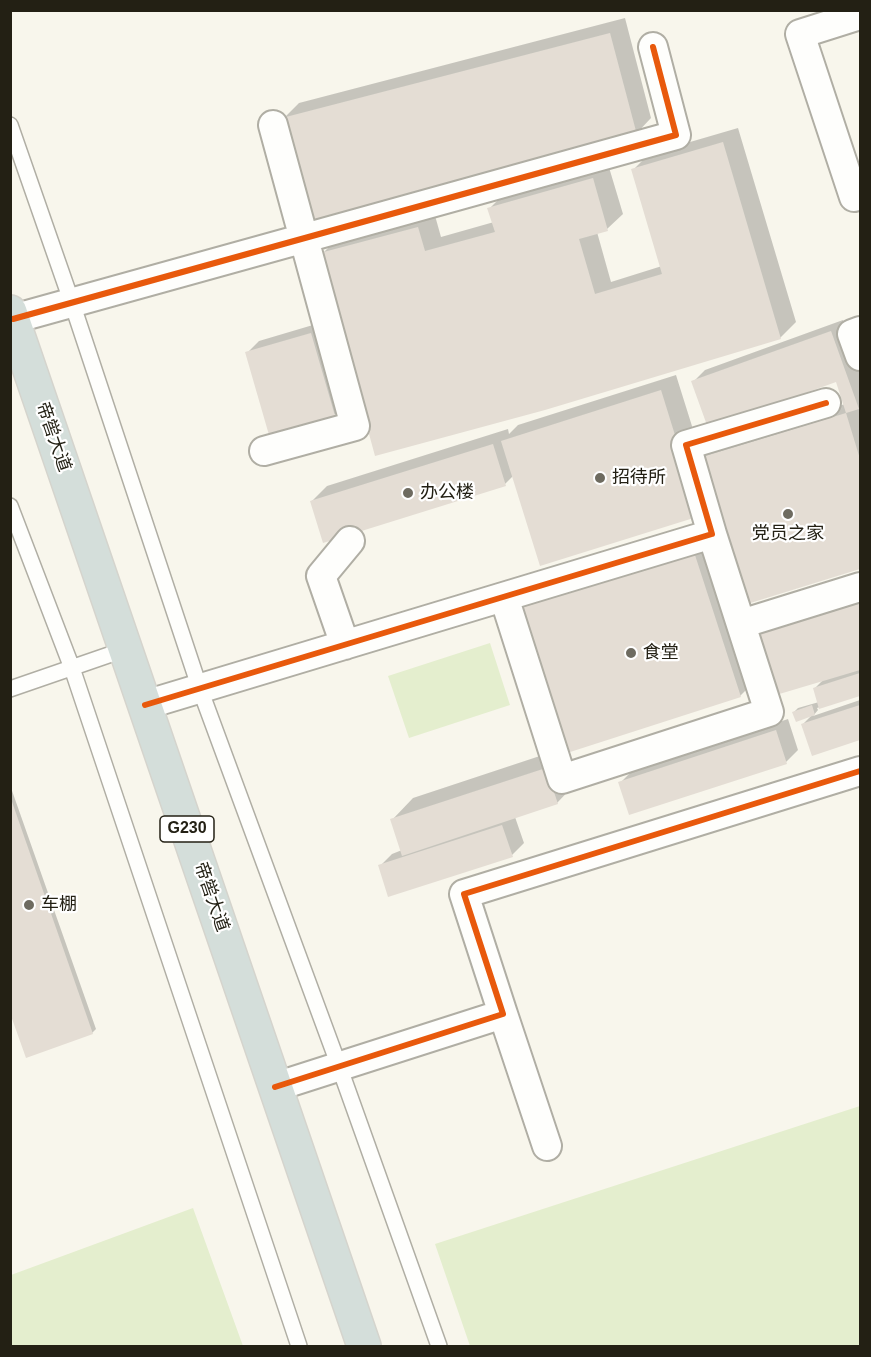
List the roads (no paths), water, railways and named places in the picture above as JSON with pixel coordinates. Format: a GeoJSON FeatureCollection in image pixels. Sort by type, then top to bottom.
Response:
{"type":"FeatureCollection","features":[{"type":"Feature","properties":{"kind":"highway","name":"帝喾大道"},"geometry":{"type":"LineString","coordinates":[[12,315],[364,1347]]}},
{"type":"Feature","properties":{"kind":"street"},"geometry":{"type":"LineString","coordinates":[[861,15],[800,34],[854,197],[861,195]]}},
{"type":"Feature","properties":{"kind":"street"},"geometry":{"type":"LineString","coordinates":[[12,315],[72,303],[676,135],[653,47]]}},
{"type":"Feature","properties":{"kind":"street"},"geometry":{"type":"LineString","coordinates":[[264,451],[355,426],[273,125]]}},
{"type":"Feature","properties":{"kind":"street"},"geometry":{"type":"LineString","coordinates":[[861,331],[852,334],[861,356]]}},
{"type":"Feature","properties":{"kind":"street"},"geometry":{"type":"LineString","coordinates":[[504,597],[562,779],[769,712],[686,445],[826,403]]}},
{"type":"Feature","properties":{"kind":"street"},"geometry":{"type":"LineString","coordinates":[[145,705],[712,534]]}},
{"type":"Feature","properties":{"kind":"street"},"geometry":{"type":"LineString","coordinates":[[345,645],[321,576],[350,542]]}},
{"type":"Feature","properties":{"kind":"street"},"geometry":{"type":"LineString","coordinates":[[741,624],[861,587]]}},
{"type":"Feature","properties":{"kind":"street"},"geometry":{"type":"LineString","coordinates":[[547,1146],[464,894],[861,771]]}},
{"type":"Feature","properties":{"kind":"street"},"geometry":{"type":"LineString","coordinates":[[275,1087],[502,1014]]}},
{"type":"Feature","properties":{"kind":"lane"},"geometry":{"type":"LineString","coordinates":[[10,125],[72,303],[200,689],[339,1066],[439,1347]]}},
{"type":"Feature","properties":{"kind":"lane"},"geometry":{"type":"LineString","coordinates":[[10,506],[72,668],[299,1347]]}},
{"type":"Feature","properties":{"kind":"lane"},"geometry":{"type":"LineString","coordinates":[[10,689],[126,649]]}},
{"type":"Feature","properties":{"kind":"place","name":"招待所"},"geometry":{"type":"Point","coordinates":[600,478]}},
{"type":"Feature","properties":{"kind":"place","name":"办公楼"},"geometry":{"type":"Point","coordinates":[408,493]}},
{"type":"Feature","properties":{"kind":"place","name":"党员之家"},"geometry":{"type":"Point","coordinates":[788,514]}},
{"type":"Feature","properties":{"kind":"place","name":"食堂"},"geometry":{"type":"Point","coordinates":[631,653]}},
{"type":"Feature","properties":{"kind":"place","name":"车棚"},"geometry":{"type":"Point","coordinates":[29,905]}}]}
